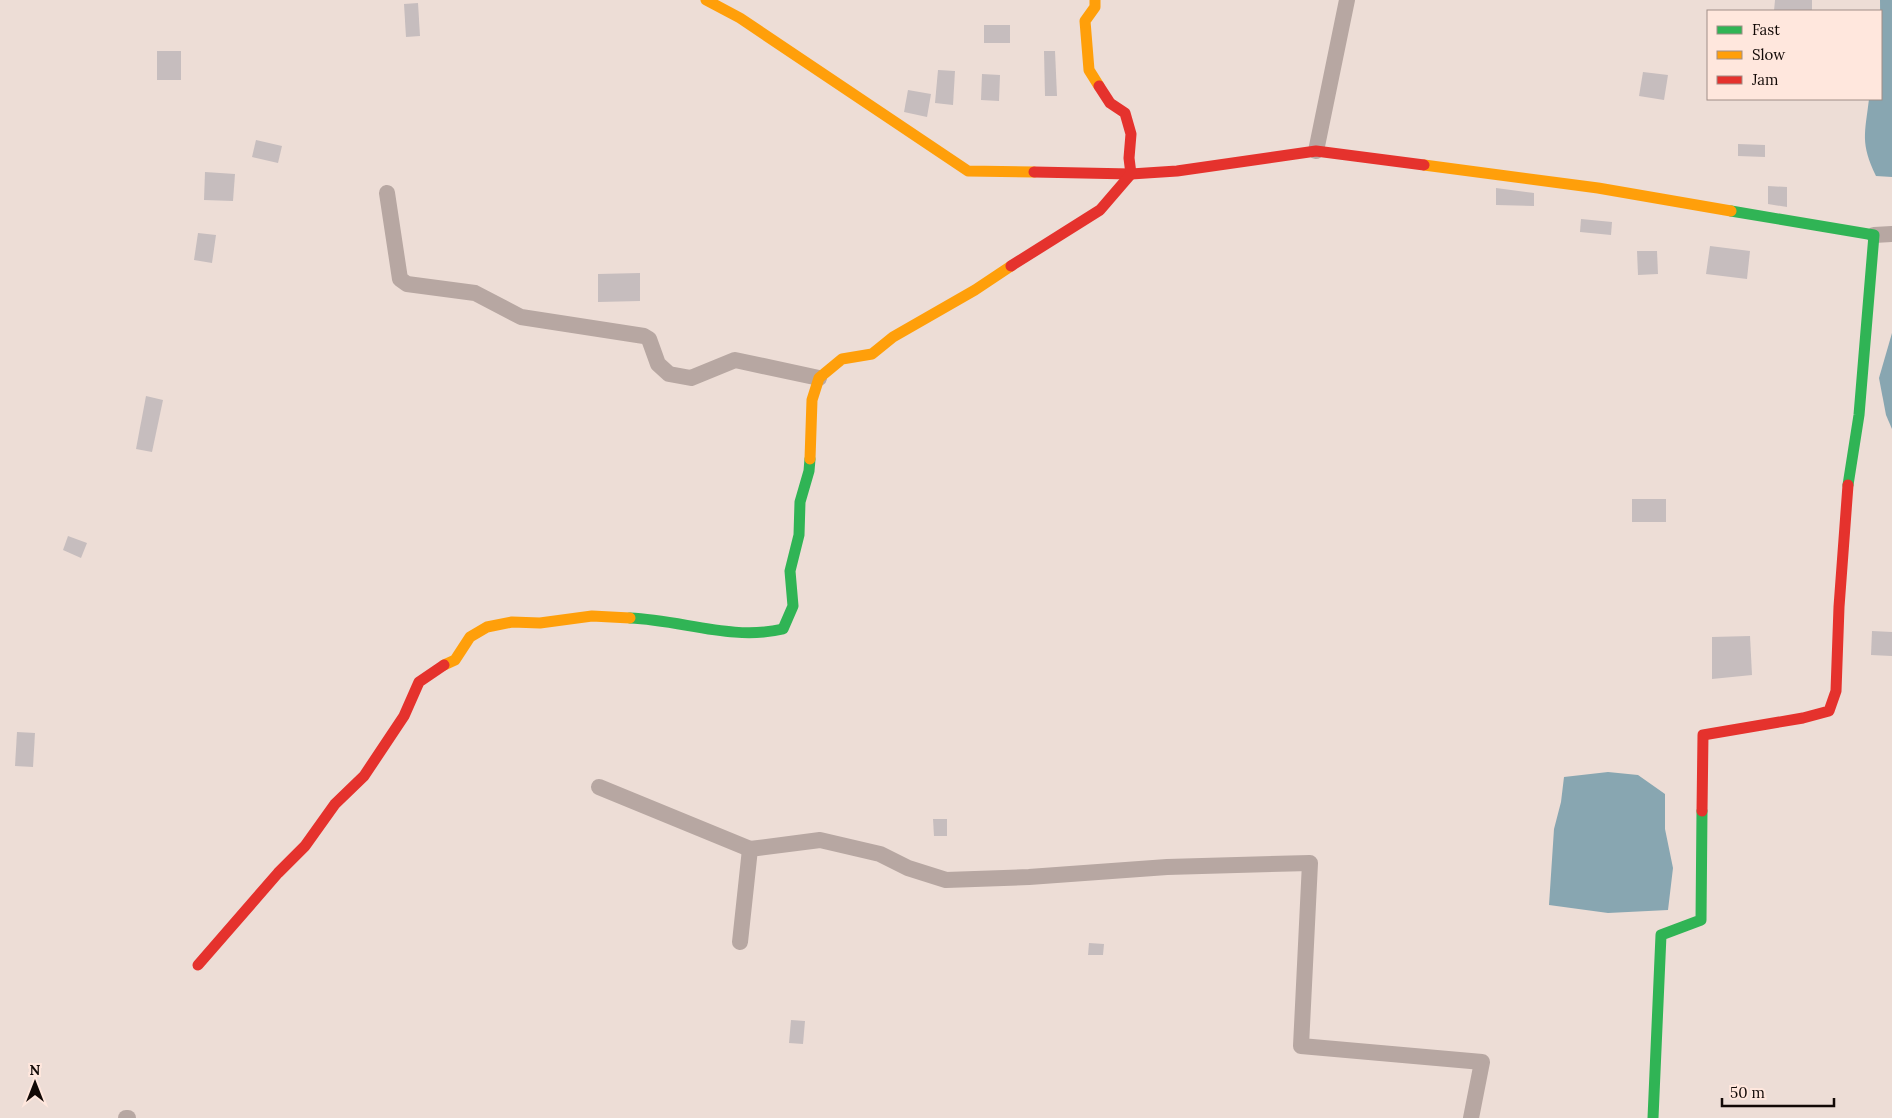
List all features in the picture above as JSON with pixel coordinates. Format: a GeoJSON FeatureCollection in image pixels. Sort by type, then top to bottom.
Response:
{"type":"FeatureCollection","features":[{"type":"Feature","properties":{"kind":"street"},"geometry":{"type":"LineString","coordinates":[[706,0],[740,18],[968,171],[1130,174],[1177,171],[1316,151],[1598,188],[1874,235],[1892,234]]}},
{"type":"Feature","properties":{"kind":"street"},"geometry":{"type":"LineString","coordinates":[[198,965],[278,873],[305,846],[335,804],[364,776],[404,716],[419,682],[438,668],[455,660],[470,636],[487,627],[512,622],[540,623],[592,616],[655,619],[722,632],[762,634],[783,629],[793,606],[790,571],[799,536],[800,502],[809,471],[812,400],[819,378],[842,359],[872,354],[893,337],[975,290],[1059,234],[1100,210],[1130,174],[1131,134],[1125,113],[1110,103],[1089,70],[1085,22],[1095,6],[1094,0]]}},
{"type":"Feature","properties":{"kind":"street"},"geometry":{"type":"LineString","coordinates":[[1316,151],[1347,0]]}},
{"type":"Feature","properties":{"kind":"street"},"geometry":{"type":"LineString","coordinates":[[387,193],[400,279],[407,284],[475,293],[521,318],[644,336],[649,338],[658,364],[669,374],[691,378],[736,360],[819,378]]}},
{"type":"Feature","properties":{"kind":"street"},"geometry":{"type":"LineString","coordinates":[[1653,1118],[1661,935],[1702,920],[1703,735],[1803,718],[1829,711],[1836,691],[1846,501],[1859,415],[1874,235]]}},
{"type":"Feature","properties":{"kind":"street"},"geometry":{"type":"LineString","coordinates":[[599,787],[750,849],[820,840],[880,854],[908,868],[946,880],[1029,877],[1167,867],[1310,864],[1301,1046],[1482,1062],[1471,1118]]}},
{"type":"Feature","properties":{"kind":"street"},"geometry":{"type":"LineString","coordinates":[[740,942],[750,849]]}},
{"type":"Feature","properties":{"kind":"water"},"geometry":{"type":"Polygon","coordinates":[[[1880,0],[1892,0],[1892,177],[1876,176],[1868,155],[1865,138],[1869,100],[1882,100],[1882,10],[1880,10],[1880,0]]]}},
{"type":"Feature","properties":{"kind":"water"},"geometry":{"type":"Polygon","coordinates":[[[1892,333],[1892,429],[1886,415],[1879,378],[1892,333]]]}},
{"type":"Feature","properties":{"kind":"water"},"geometry":{"type":"Polygon","coordinates":[[[1608,772],[1638,775],[1665,794],[1665,829],[1673,868],[1668,910],[1608,913],[1549,905],[1554,829],[1561,802],[1564,777],[1608,772]]]}},
{"type":"Feature","properties":{"kind":"building"},"geometry":{"type":"Polygon","coordinates":[[[1775,0],[1812,0],[1812,10],[1774,10],[1775,0]]]}},
{"type":"Feature","properties":{"kind":"building"},"geometry":{"type":"Polygon","coordinates":[[[418,3],[420,36],[406,37],[404,4],[418,3]]]}},
{"type":"Feature","properties":{"kind":"building"},"geometry":{"type":"Polygon","coordinates":[[[984,25],[1010,25],[1010,43],[984,43],[984,25]]]}},
{"type":"Feature","properties":{"kind":"building"},"geometry":{"type":"Polygon","coordinates":[[[157,51],[181,51],[181,80],[157,80],[157,51]]]}},
{"type":"Feature","properties":{"kind":"building"},"geometry":{"type":"Polygon","coordinates":[[[1044,51],[1055,51],[1057,96],[1045,96],[1044,51]]]}},
{"type":"Feature","properties":{"kind":"building"},"geometry":{"type":"Polygon","coordinates":[[[938,70],[955,71],[953,105],[935,103],[938,70]]]}},
{"type":"Feature","properties":{"kind":"building"},"geometry":{"type":"Polygon","coordinates":[[[1643,72],[1668,75],[1664,100],[1639,96],[1643,72]]]}},
{"type":"Feature","properties":{"kind":"building"},"geometry":{"type":"Polygon","coordinates":[[[982,74],[1000,75],[999,101],[981,100],[982,74]]]}},
{"type":"Feature","properties":{"kind":"building"},"geometry":{"type":"Polygon","coordinates":[[[908,90],[931,94],[927,117],[904,112],[908,90]]]}},
{"type":"Feature","properties":{"kind":"building"},"geometry":{"type":"Polygon","coordinates":[[[256,140],[282,146],[278,163],[252,157],[256,140]]]}},
{"type":"Feature","properties":{"kind":"building"},"geometry":{"type":"Polygon","coordinates":[[[1738,144],[1765,145],[1765,157],[1738,156],[1738,144]]]}},
{"type":"Feature","properties":{"kind":"building"},"geometry":{"type":"Polygon","coordinates":[[[205,172],[235,174],[233,201],[204,200],[205,172]]]}},
{"type":"Feature","properties":{"kind":"building"},"geometry":{"type":"Polygon","coordinates":[[[1768,186],[1787,187],[1787,207],[1768,204],[1768,186]]]}},
{"type":"Feature","properties":{"kind":"building"},"geometry":{"type":"Polygon","coordinates":[[[1496,188],[1534,193],[1534,206],[1496,205],[1496,188]]]}},
{"type":"Feature","properties":{"kind":"building"},"geometry":{"type":"Polygon","coordinates":[[[1581,219],[1612,222],[1611,235],[1580,232],[1581,219]]]}},
{"type":"Feature","properties":{"kind":"building"},"geometry":{"type":"Polygon","coordinates":[[[198,233],[216,235],[212,263],[194,260],[198,233]]]}},
{"type":"Feature","properties":{"kind":"building"},"geometry":{"type":"Polygon","coordinates":[[[1710,246],[1750,251],[1747,279],[1706,274],[1710,246]]]}},
{"type":"Feature","properties":{"kind":"building"},"geometry":{"type":"Polygon","coordinates":[[[1637,251],[1657,251],[1658,274],[1638,275],[1637,251]]]}},
{"type":"Feature","properties":{"kind":"building"},"geometry":{"type":"Polygon","coordinates":[[[640,273],[640,301],[598,302],[598,274],[640,273]]]}},
{"type":"Feature","properties":{"kind":"building"},"geometry":{"type":"Polygon","coordinates":[[[146,396],[163,400],[152,452],[136,449],[146,396]]]}},
{"type":"Feature","properties":{"kind":"building"},"geometry":{"type":"Polygon","coordinates":[[[1632,499],[1666,499],[1666,522],[1632,522],[1632,499]]]}},
{"type":"Feature","properties":{"kind":"building"},"geometry":{"type":"Polygon","coordinates":[[[68,536],[87,543],[81,558],[63,550],[68,536]]]}},
{"type":"Feature","properties":{"kind":"building"},"geometry":{"type":"Polygon","coordinates":[[[1872,631],[1892,632],[1892,656],[1871,655],[1872,631]]]}},
{"type":"Feature","properties":{"kind":"building"},"geometry":{"type":"Polygon","coordinates":[[[1750,636],[1752,675],[1712,679],[1712,637],[1750,636]]]}},
{"type":"Feature","properties":{"kind":"building"},"geometry":{"type":"Polygon","coordinates":[[[17,732],[35,733],[33,767],[15,766],[17,732]]]}},
{"type":"Feature","properties":{"kind":"building"},"geometry":{"type":"Polygon","coordinates":[[[933,819],[947,819],[947,836],[934,836],[933,819]]]}},
{"type":"Feature","properties":{"kind":"building"},"geometry":{"type":"Polygon","coordinates":[[[1089,943],[1104,944],[1103,955],[1088,955],[1089,943]]]}},
{"type":"Feature","properties":{"kind":"building"},"geometry":{"type":"Polygon","coordinates":[[[791,1020],[805,1021],[803,1044],[789,1043],[791,1020]]]}},
{"type":"Feature","properties":{"kind":"traffic: fast"},"geometry":{"type":"LineString","coordinates":[[1731,211],[1874,235],[1859,415],[1848,485]]}},
{"type":"Feature","properties":{"kind":"traffic: fast"},"geometry":{"type":"LineString","coordinates":[[630,618],[745,633],[783,629],[793,606],[790,571],[799,535],[800,502],[809,471],[810,459]]}},
{"type":"Feature","properties":{"kind":"traffic: fast"},"geometry":{"type":"LineString","coordinates":[[1653,1118],[1661,935],[1701,920],[1702,811]]}},
{"type":"Feature","properties":{"kind":"traffic: slow"},"geometry":{"type":"LineString","coordinates":[[706,0],[740,18],[968,171],[1034,172]]}},
{"type":"Feature","properties":{"kind":"traffic: slow"},"geometry":{"type":"LineString","coordinates":[[1095,0],[1095,7],[1085,21],[1089,70],[1099,86]]}},
{"type":"Feature","properties":{"kind":"traffic: slow"},"geometry":{"type":"LineString","coordinates":[[1424,165],[1598,188],[1731,211]]}},
{"type":"Feature","properties":{"kind":"traffic: slow"},"geometry":{"type":"LineString","coordinates":[[810,459],[812,400],[819,378],[842,359],[872,354],[893,337],[975,290],[1011,266]]}},
{"type":"Feature","properties":{"kind":"traffic: slow"},"geometry":{"type":"LineString","coordinates":[[444,665],[455,660],[470,637],[487,627],[512,622],[540,623],[592,616],[630,618]]}},
{"type":"Feature","properties":{"kind":"traffic: jam"},"geometry":{"type":"LineString","coordinates":[[1011,266],[1100,210],[1131,174],[1129,158],[1131,134],[1125,113],[1110,103],[1099,86]]}},
{"type":"Feature","properties":{"kind":"traffic: jam"},"geometry":{"type":"LineString","coordinates":[[1034,172],[1131,174],[1177,171],[1316,151],[1424,165]]}},
{"type":"Feature","properties":{"kind":"traffic: jam"},"geometry":{"type":"LineString","coordinates":[[1702,811],[1703,735],[1803,718],[1829,711],[1836,691],[1839,607],[1848,485]]}},
{"type":"Feature","properties":{"kind":"traffic: jam"},"geometry":{"type":"LineString","coordinates":[[198,965],[278,873],[305,846],[335,804],[364,776],[404,716],[419,682],[444,665]]}}]}
